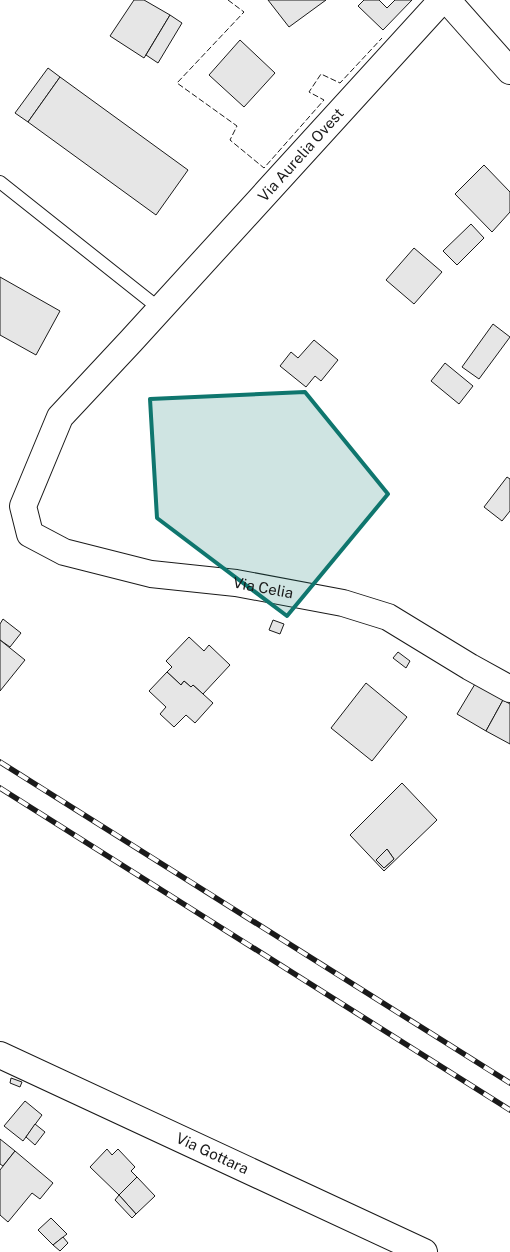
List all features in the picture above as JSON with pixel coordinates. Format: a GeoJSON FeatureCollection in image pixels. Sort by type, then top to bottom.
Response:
{"type":"FeatureCollection","features":[{"type":"Feature","properties":{"kind":"street","name":"Via Aurelia Ovest"},"geometry":{"type":"LineString","coordinates":[[23,506],[60,417],[442,0]]}},
{"type":"Feature","properties":{"kind":"street"},"geometry":{"type":"LineString","coordinates":[[448,0],[510,71]]}},
{"type":"Feature","properties":{"kind":"street","name":"Via Celia"},"geometry":{"type":"LineString","coordinates":[[23,506],[30,534],[64,552],[151,574],[236,583],[343,602],[388,617],[510,689]]}},
{"type":"Feature","properties":{"kind":"street","name":"Via Gottara"},"geometry":{"type":"LineString","coordinates":[[0,1055],[424,1252]]}},
{"type":"Feature","properties":{"kind":"lane"},"geometry":{"type":"LineString","coordinates":[[0,182],[160,310]]}},
{"type":"Feature","properties":{"kind":"highlighted area"},"geometry":{"type":"Polygon","coordinates":[[[305,392],[388,494],[287,616],[157,518],[150,399],[305,392]]]}},
{"type":"Feature","properties":{"kind":"building"},"geometry":{"type":"Polygon","coordinates":[[[134,0],[144,0],[170,15],[144,58],[110,36],[134,0]]]}},
{"type":"Feature","properties":{"kind":"building"},"geometry":{"type":"Polygon","coordinates":[[[268,0],[326,0],[289,27],[268,0]]]}},
{"type":"Feature","properties":{"kind":"building"},"geometry":{"type":"Polygon","coordinates":[[[364,0],[379,0],[387,8],[395,0],[412,0],[383,30],[358,6],[364,0]]]}},
{"type":"Feature","properties":{"kind":"building"},"geometry":{"type":"Polygon","coordinates":[[[170,15],[182,23],[158,63],[146,55],[170,15]]]}},
{"type":"Feature","properties":{"kind":"building"},"geometry":{"type":"Polygon","coordinates":[[[240,40],[275,73],[244,107],[209,75],[240,40]]]}},
{"type":"Feature","properties":{"kind":"building"},"geometry":{"type":"Polygon","coordinates":[[[48,68],[60,77],[28,122],[15,113],[48,68]]]}},
{"type":"Feature","properties":{"kind":"building"},"geometry":{"type":"Polygon","coordinates":[[[60,77],[188,170],[156,215],[28,122],[60,77]]]}},
{"type":"Feature","properties":{"kind":"building"},"geometry":{"type":"Polygon","coordinates":[[[484,165],[510,192],[510,212],[492,232],[455,194],[484,165]]]}},
{"type":"Feature","properties":{"kind":"building"},"geometry":{"type":"Polygon","coordinates":[[[471,224],[484,238],[457,265],[443,251],[471,224]]]}},
{"type":"Feature","properties":{"kind":"building"},"geometry":{"type":"Polygon","coordinates":[[[414,248],[442,272],[414,304],[386,280],[414,248]]]}},
{"type":"Feature","properties":{"kind":"building"},"geometry":{"type":"Polygon","coordinates":[[[0,277],[60,311],[36,355],[0,335],[0,277]]]}},
{"type":"Feature","properties":{"kind":"building"},"geometry":{"type":"Polygon","coordinates":[[[493,324],[510,337],[479,379],[462,367],[493,324]]]}},
{"type":"Feature","properties":{"kind":"building"},"geometry":{"type":"Polygon","coordinates":[[[314,340],[338,360],[321,381],[315,376],[306,387],[280,366],[291,352],[298,358],[314,340]]]}},
{"type":"Feature","properties":{"kind":"building"},"geometry":{"type":"Polygon","coordinates":[[[445,363],[473,386],[459,404],[431,381],[445,363]]]}},
{"type":"Feature","properties":{"kind":"building"},"geometry":{"type":"Polygon","coordinates":[[[507,477],[510,479],[510,511],[502,521],[484,507],[507,477]]]}},
{"type":"Feature","properties":{"kind":"building"},"geometry":{"type":"Polygon","coordinates":[[[3,619],[21,633],[10,647],[0,640],[0,624],[3,619]]]}},
{"type":"Feature","properties":{"kind":"building"},"geometry":{"type":"Polygon","coordinates":[[[273,620],[284,624],[280,634],[269,630],[273,620]]]}},
{"type":"Feature","properties":{"kind":"building"},"geometry":{"type":"Polygon","coordinates":[[[189,637],[204,651],[209,645],[230,665],[203,694],[193,685],[191,687],[184,681],[181,685],[167,672],[172,667],[166,661],[189,637]]]}},
{"type":"Feature","properties":{"kind":"building"},"geometry":{"type":"Polygon","coordinates":[[[0,640],[25,660],[0,691],[0,640]]]}},
{"type":"Feature","properties":{"kind":"building"},"geometry":{"type":"Polygon","coordinates":[[[398,652],[410,661],[406,668],[393,658],[398,652]]]}},
{"type":"Feature","properties":{"kind":"building"},"geometry":{"type":"Polygon","coordinates":[[[167,672],[181,685],[184,681],[191,687],[193,685],[213,703],[195,723],[186,715],[174,727],[160,714],[166,707],[149,691],[167,672]]]}},
{"type":"Feature","properties":{"kind":"building"},"geometry":{"type":"Polygon","coordinates":[[[366,683],[407,717],[372,761],[331,728],[366,683]]]}},
{"type":"Feature","properties":{"kind":"building"},"geometry":{"type":"Polygon","coordinates":[[[475,684],[503,700],[486,731],[457,714],[475,684]]]}},
{"type":"Feature","properties":{"kind":"building"},"geometry":{"type":"Polygon","coordinates":[[[503,700],[510,704],[510,744],[486,731],[503,700]]]}},
{"type":"Feature","properties":{"kind":"building"},"geometry":{"type":"Polygon","coordinates":[[[402,783],[437,820],[384,871],[350,835],[402,783]],[[387,849],[376,860],[384,868],[394,859],[387,849]]]}},
{"type":"Feature","properties":{"kind":"building"},"geometry":{"type":"Polygon","coordinates":[[[387,849],[394,859],[384,868],[376,860],[387,849]]]}},
{"type":"Feature","properties":{"kind":"building"},"geometry":{"type":"Polygon","coordinates":[[[11,1078],[22,1082],[20,1087],[10,1083],[11,1078]]]}},
{"type":"Feature","properties":{"kind":"building"},"geometry":{"type":"Polygon","coordinates":[[[25,1101],[42,1115],[23,1141],[4,1126],[25,1101]]]}},
{"type":"Feature","properties":{"kind":"building"},"geometry":{"type":"Polygon","coordinates":[[[35,1124],[45,1132],[35,1145],[26,1137],[35,1124]]]}},
{"type":"Feature","properties":{"kind":"building"},"geometry":{"type":"Polygon","coordinates":[[[0,1139],[15,1151],[3,1166],[0,1164],[0,1139]]]}},
{"type":"Feature","properties":{"kind":"building"},"geometry":{"type":"Polygon","coordinates":[[[107,1149],[112,1155],[118,1149],[135,1167],[131,1171],[137,1177],[119,1195],[90,1167],[107,1149]]]}},
{"type":"Feature","properties":{"kind":"building"},"geometry":{"type":"Polygon","coordinates":[[[15,1151],[53,1183],[40,1199],[32,1193],[8,1222],[0,1215],[0,1170],[15,1151]]]}},
{"type":"Feature","properties":{"kind":"building"},"geometry":{"type":"Polygon","coordinates":[[[137,1177],[155,1196],[136,1214],[119,1195],[137,1177]]]}},
{"type":"Feature","properties":{"kind":"building"},"geometry":{"type":"Polygon","coordinates":[[[119,1195],[136,1214],[132,1218],[115,1200],[119,1195]]]}},
{"type":"Feature","properties":{"kind":"building"},"geometry":{"type":"Polygon","coordinates":[[[51,1218],[67,1234],[53,1245],[38,1230],[51,1218]]]}},
{"type":"Feature","properties":{"kind":"building"},"geometry":{"type":"Polygon","coordinates":[[[63,1237],[68,1243],[60,1251],[53,1245],[63,1237]]]}},
{"type":"Feature","properties":{"kind":"railway"},"geometry":{"type":"LineString","coordinates":[[0,762],[510,1083]]}},
{"type":"Feature","properties":{"kind":"railway"},"geometry":{"type":"LineString","coordinates":[[0,788],[510,1110]]}},
{"type":"Feature","properties":{"kind":"fence"},"geometry":{"type":"LineString","coordinates":[[228,0],[244,12],[177,83],[237,126],[230,140],[264,168],[324,100],[309,92],[321,74],[340,83],[382,38]]}}]}
